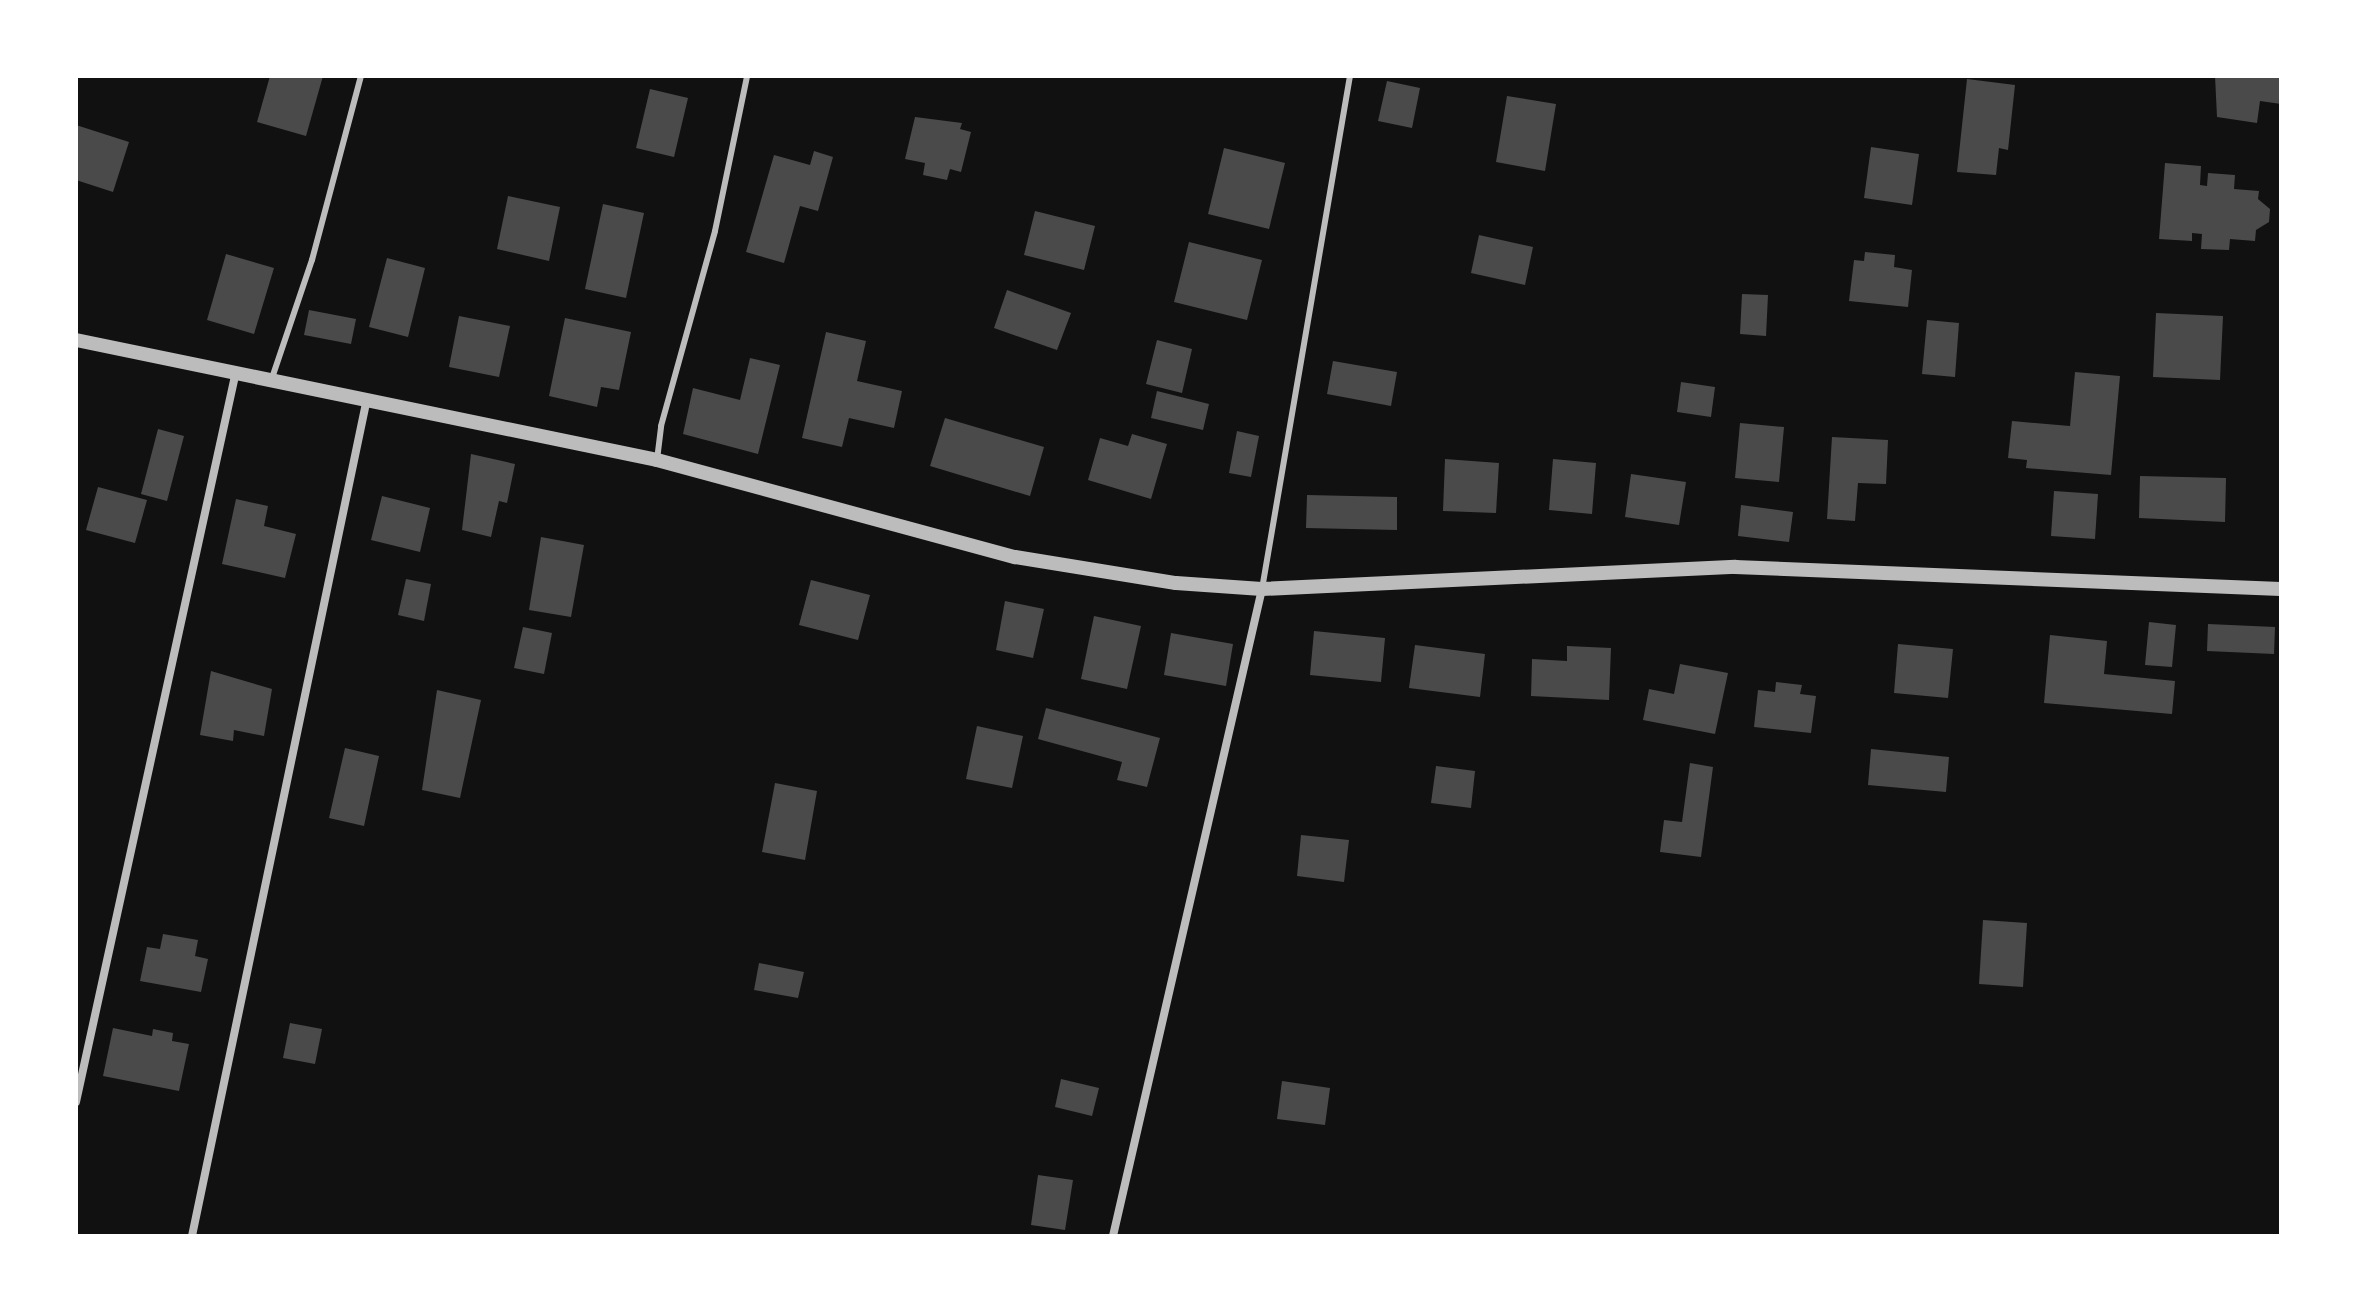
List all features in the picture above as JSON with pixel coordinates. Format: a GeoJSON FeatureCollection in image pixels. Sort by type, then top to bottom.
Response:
{"type":"FeatureCollection","features":[{"type":"Feature","properties":{"kind":"street"},"geometry":{"type":"LineString","coordinates":[[76,340],[272,378],[657,460],[1015,557],[1176,583],[1262,589],[1735,567],[2281,589]]}},
{"type":"Feature","properties":{"kind":"street"},"geometry":{"type":"LineString","coordinates":[[76,1102],[236,371]]}},
{"type":"Feature","properties":{"kind":"street"},"geometry":{"type":"LineString","coordinates":[[192,1236],[367,398]]}},
{"type":"Feature","properties":{"kind":"street"},"geometry":{"type":"LineString","coordinates":[[1113,1236],[1262,589]]}},
{"type":"Feature","properties":{"kind":"lane"},"geometry":{"type":"LineString","coordinates":[[272,378],[312,260],[361,76]]}},
{"type":"Feature","properties":{"kind":"lane"},"geometry":{"type":"LineString","coordinates":[[657,460],[661,426],[715,231],[747,76]]}},
{"type":"Feature","properties":{"kind":"lane"},"geometry":{"type":"LineString","coordinates":[[1262,589],[1350,76]]}},
{"type":"Feature","properties":{"kind":"building"},"geometry":{"type":"Polygon","coordinates":[[[270,76],[323,76],[306,136],[257,122],[270,76]]]}},
{"type":"Feature","properties":{"kind":"building"},"geometry":{"type":"Polygon","coordinates":[[[2215,76],[2281,76],[2281,104],[2260,101],[2257,123],[2217,117],[2215,76]]]}},
{"type":"Feature","properties":{"kind":"building"},"geometry":{"type":"Polygon","coordinates":[[[1967,79],[2015,85],[2008,150],[1999,148],[1996,175],[1957,172],[1967,79]]]}},
{"type":"Feature","properties":{"kind":"building"},"geometry":{"type":"Polygon","coordinates":[[[1387,81],[1420,88],[1412,128],[1378,121],[1387,81]]]}},
{"type":"Feature","properties":{"kind":"building"},"geometry":{"type":"Polygon","coordinates":[[[650,89],[688,98],[674,157],[636,148],[650,89]]]}},
{"type":"Feature","properties":{"kind":"building"},"geometry":{"type":"Polygon","coordinates":[[[1507,96],[1556,104],[1545,171],[1496,162],[1507,96]]]}},
{"type":"Feature","properties":{"kind":"building"},"geometry":{"type":"Polygon","coordinates":[[[915,117],[962,123],[960,129],[971,132],[961,172],[950,169],[947,180],[923,175],[925,163],[905,159],[915,117]]]}},
{"type":"Feature","properties":{"kind":"building"},"geometry":{"type":"Polygon","coordinates":[[[76,125],[129,142],[113,192],[76,180],[76,125]]]}},
{"type":"Feature","properties":{"kind":"building"},"geometry":{"type":"Polygon","coordinates":[[[1871,147],[1919,154],[1912,205],[1864,198],[1871,147]]]}},
{"type":"Feature","properties":{"kind":"building"},"geometry":{"type":"Polygon","coordinates":[[[1224,148],[1285,163],[1269,229],[1208,214],[1224,148]]]}},
{"type":"Feature","properties":{"kind":"building"},"geometry":{"type":"Polygon","coordinates":[[[814,151],[833,157],[818,211],[800,206],[784,263],[746,252],[774,155],[810,165],[814,151]]]}},
{"type":"Feature","properties":{"kind":"building"},"geometry":{"type":"Polygon","coordinates":[[[2165,163],[2201,166],[2200,185],[2207,186],[2208,173],[2235,175],[2234,189],[2259,191],[2258,199],[2270,209],[2269,222],[2256,230],[2255,241],[2230,239],[2229,250],[2201,249],[2202,234],[2192,233],[2192,241],[2159,239],[2165,163]]]}},
{"type":"Feature","properties":{"kind":"building"},"geometry":{"type":"Polygon","coordinates":[[[508,196],[560,207],[549,261],[497,249],[508,196]]]}},
{"type":"Feature","properties":{"kind":"building"},"geometry":{"type":"Polygon","coordinates":[[[603,204],[644,213],[626,298],[585,289],[603,204]]]}},
{"type":"Feature","properties":{"kind":"building"},"geometry":{"type":"Polygon","coordinates":[[[1035,211],[1095,226],[1084,270],[1024,255],[1035,211]]]}},
{"type":"Feature","properties":{"kind":"building"},"geometry":{"type":"Polygon","coordinates":[[[1479,235],[1533,247],[1525,285],[1471,273],[1479,235]]]}},
{"type":"Feature","properties":{"kind":"building"},"geometry":{"type":"Polygon","coordinates":[[[1189,242],[1262,260],[1247,320],[1174,302],[1189,242]]]}},
{"type":"Feature","properties":{"kind":"building"},"geometry":{"type":"Polygon","coordinates":[[[1865,252],[1895,255],[1894,267],[1912,270],[1908,307],[1849,301],[1854,260],[1864,261],[1865,252]]]}},
{"type":"Feature","properties":{"kind":"building"},"geometry":{"type":"Polygon","coordinates":[[[226,254],[274,268],[254,334],[207,320],[226,254]]]}},
{"type":"Feature","properties":{"kind":"building"},"geometry":{"type":"Polygon","coordinates":[[[387,258],[425,268],[408,337],[369,327],[387,258]]]}},
{"type":"Feature","properties":{"kind":"building"},"geometry":{"type":"Polygon","coordinates":[[[1007,290],[1071,313],[1057,350],[994,328],[1007,290]]]}},
{"type":"Feature","properties":{"kind":"building"},"geometry":{"type":"Polygon","coordinates":[[[1742,294],[1768,295],[1766,336],[1740,334],[1742,294]]]}},
{"type":"Feature","properties":{"kind":"building"},"geometry":{"type":"Polygon","coordinates":[[[309,310],[356,319],[351,344],[304,335],[309,310]]]}},
{"type":"Feature","properties":{"kind":"building"},"geometry":{"type":"Polygon","coordinates":[[[2156,313],[2223,316],[2220,380],[2153,377],[2156,313]]]}},
{"type":"Feature","properties":{"kind":"building"},"geometry":{"type":"Polygon","coordinates":[[[459,316],[510,326],[499,377],[449,367],[459,316]]]}},
{"type":"Feature","properties":{"kind":"building"},"geometry":{"type":"Polygon","coordinates":[[[565,318],[631,332],[619,390],[601,387],[597,407],[549,396],[565,318]]]}},
{"type":"Feature","properties":{"kind":"building"},"geometry":{"type":"Polygon","coordinates":[[[1927,320],[1959,323],[1955,377],[1922,374],[1927,320]]]}},
{"type":"Feature","properties":{"kind":"building"},"geometry":{"type":"Polygon","coordinates":[[[826,332],[866,341],[857,381],[902,391],[894,428],[849,418],[842,447],[802,438],[826,332]]]}},
{"type":"Feature","properties":{"kind":"building"},"geometry":{"type":"Polygon","coordinates":[[[1157,340],[1192,349],[1182,393],[1146,384],[1157,340]]]}},
{"type":"Feature","properties":{"kind":"building"},"geometry":{"type":"Polygon","coordinates":[[[750,358],[780,365],[758,454],[683,434],[693,388],[740,400],[750,358]]]}},
{"type":"Feature","properties":{"kind":"building"},"geometry":{"type":"Polygon","coordinates":[[[1333,361],[1397,372],[1391,406],[1327,394],[1333,361]]]}},
{"type":"Feature","properties":{"kind":"building"},"geometry":{"type":"Polygon","coordinates":[[[2075,372],[2120,376],[2111,475],[2026,468],[2027,460],[2008,458],[2012,421],[2070,426],[2075,372]]]}},
{"type":"Feature","properties":{"kind":"building"},"geometry":{"type":"Polygon","coordinates":[[[1681,382],[1715,387],[1711,417],[1677,412],[1681,382]]]}},
{"type":"Feature","properties":{"kind":"building"},"geometry":{"type":"Polygon","coordinates":[[[1157,391],[1209,404],[1203,430],[1151,418],[1157,391]]]}},
{"type":"Feature","properties":{"kind":"building"},"geometry":{"type":"Polygon","coordinates":[[[945,418],[1044,447],[1030,496],[930,466],[945,418]]]}},
{"type":"Feature","properties":{"kind":"building"},"geometry":{"type":"Polygon","coordinates":[[[1740,423],[1784,427],[1779,482],[1735,478],[1740,423]]]}},
{"type":"Feature","properties":{"kind":"building"},"geometry":{"type":"Polygon","coordinates":[[[158,429],[184,436],[167,501],[141,494],[158,429]]]}},
{"type":"Feature","properties":{"kind":"building"},"geometry":{"type":"Polygon","coordinates":[[[1237,431],[1259,436],[1251,477],[1229,473],[1237,431]]]}},
{"type":"Feature","properties":{"kind":"building"},"geometry":{"type":"Polygon","coordinates":[[[1132,434],[1167,444],[1151,499],[1088,480],[1100,438],[1128,446],[1132,434]]]}},
{"type":"Feature","properties":{"kind":"building"},"geometry":{"type":"Polygon","coordinates":[[[1832,437],[1888,440],[1886,484],[1858,483],[1855,521],[1827,519],[1832,437]]]}},
{"type":"Feature","properties":{"kind":"building"},"geometry":{"type":"Polygon","coordinates":[[[471,454],[515,464],[507,503],[499,501],[491,537],[462,530],[471,454]]]}},
{"type":"Feature","properties":{"kind":"building"},"geometry":{"type":"Polygon","coordinates":[[[1445,459],[1499,463],[1496,513],[1443,511],[1445,459]]]}},
{"type":"Feature","properties":{"kind":"building"},"geometry":{"type":"Polygon","coordinates":[[[1553,459],[1596,463],[1592,514],[1549,510],[1553,459]]]}},
{"type":"Feature","properties":{"kind":"building"},"geometry":{"type":"Polygon","coordinates":[[[1631,474],[1686,482],[1679,525],[1625,517],[1631,474]]]}},
{"type":"Feature","properties":{"kind":"building"},"geometry":{"type":"Polygon","coordinates":[[[2140,476],[2226,478],[2225,522],[2139,518],[2140,476]]]}},
{"type":"Feature","properties":{"kind":"building"},"geometry":{"type":"Polygon","coordinates":[[[98,487],[147,500],[135,543],[86,530],[98,487]]]}},
{"type":"Feature","properties":{"kind":"building"},"geometry":{"type":"Polygon","coordinates":[[[2054,491],[2098,494],[2095,539],[2051,536],[2054,491]]]}},
{"type":"Feature","properties":{"kind":"building"},"geometry":{"type":"Polygon","coordinates":[[[1307,495],[1397,497],[1397,530],[1306,528],[1307,495]]]}},
{"type":"Feature","properties":{"kind":"building"},"geometry":{"type":"Polygon","coordinates":[[[382,496],[430,508],[420,552],[371,540],[382,496]]]}},
{"type":"Feature","properties":{"kind":"building"},"geometry":{"type":"Polygon","coordinates":[[[236,499],[268,506],[264,526],[296,534],[285,578],[222,564],[236,499]]]}},
{"type":"Feature","properties":{"kind":"building"},"geometry":{"type":"Polygon","coordinates":[[[1741,505],[1793,512],[1789,542],[1738,536],[1741,505]]]}},
{"type":"Feature","properties":{"kind":"building"},"geometry":{"type":"Polygon","coordinates":[[[541,537],[584,545],[571,617],[529,610],[541,537]]]}},
{"type":"Feature","properties":{"kind":"building"},"geometry":{"type":"Polygon","coordinates":[[[406,579],[431,584],[424,621],[398,615],[406,579]]]}},
{"type":"Feature","properties":{"kind":"building"},"geometry":{"type":"Polygon","coordinates":[[[811,580],[870,595],[858,640],[799,625],[811,580]]]}},
{"type":"Feature","properties":{"kind":"building"},"geometry":{"type":"Polygon","coordinates":[[[1005,601],[1044,609],[1033,658],[996,650],[1005,601]]]}},
{"type":"Feature","properties":{"kind":"building"},"geometry":{"type":"Polygon","coordinates":[[[1094,616],[1141,626],[1127,689],[1081,679],[1094,616]]]}},
{"type":"Feature","properties":{"kind":"building"},"geometry":{"type":"Polygon","coordinates":[[[2149,622],[2176,625],[2172,667],[2145,665],[2149,622]]]}},
{"type":"Feature","properties":{"kind":"building"},"geometry":{"type":"Polygon","coordinates":[[[2208,624],[2275,627],[2274,654],[2207,651],[2208,624]]]}},
{"type":"Feature","properties":{"kind":"building"},"geometry":{"type":"Polygon","coordinates":[[[523,627],[552,633],[544,674],[514,668],[523,627]]]}},
{"type":"Feature","properties":{"kind":"building"},"geometry":{"type":"Polygon","coordinates":[[[1314,631],[1385,638],[1381,682],[1310,675],[1314,631]]]}},
{"type":"Feature","properties":{"kind":"building"},"geometry":{"type":"Polygon","coordinates":[[[1171,633],[1233,644],[1226,686],[1164,675],[1171,633]]]}},
{"type":"Feature","properties":{"kind":"building"},"geometry":{"type":"Polygon","coordinates":[[[2050,635],[2107,641],[2104,674],[2175,681],[2172,714],[2044,703],[2050,635]]]}},
{"type":"Feature","properties":{"kind":"building"},"geometry":{"type":"Polygon","coordinates":[[[1898,644],[1953,649],[1948,698],[1894,693],[1898,644]]]}},
{"type":"Feature","properties":{"kind":"building"},"geometry":{"type":"Polygon","coordinates":[[[1415,645],[1485,654],[1480,697],[1409,688],[1415,645]]]}},
{"type":"Feature","properties":{"kind":"building"},"geometry":{"type":"Polygon","coordinates":[[[1567,646],[1611,648],[1609,700],[1531,696],[1532,659],[1567,661],[1567,646]]]}},
{"type":"Feature","properties":{"kind":"building"},"geometry":{"type":"Polygon","coordinates":[[[1680,664],[1728,673],[1715,734],[1643,720],[1649,689],[1674,694],[1680,664]]]}},
{"type":"Feature","properties":{"kind":"building"},"geometry":{"type":"Polygon","coordinates":[[[211,671],[272,689],[264,736],[234,730],[233,741],[200,735],[211,671]]]}},
{"type":"Feature","properties":{"kind":"building"},"geometry":{"type":"Polygon","coordinates":[[[1776,682],[1802,685],[1800,694],[1816,696],[1811,733],[1754,727],[1758,690],[1775,692],[1776,682]]]}},
{"type":"Feature","properties":{"kind":"building"},"geometry":{"type":"Polygon","coordinates":[[[437,690],[481,700],[460,798],[422,790],[437,690]]]}},
{"type":"Feature","properties":{"kind":"building"},"geometry":{"type":"Polygon","coordinates":[[[1046,708],[1160,738],[1147,787],[1117,780],[1122,762],[1038,739],[1046,708]]]}},
{"type":"Feature","properties":{"kind":"building"},"geometry":{"type":"Polygon","coordinates":[[[977,726],[1023,736],[1012,788],[966,779],[977,726]]]}},
{"type":"Feature","properties":{"kind":"building"},"geometry":{"type":"Polygon","coordinates":[[[345,748],[379,756],[364,826],[329,818],[345,748]]]}},
{"type":"Feature","properties":{"kind":"building"},"geometry":{"type":"Polygon","coordinates":[[[1871,749],[1949,757],[1946,792],[1868,785],[1871,749]]]}},
{"type":"Feature","properties":{"kind":"building"},"geometry":{"type":"Polygon","coordinates":[[[1690,763],[1713,767],[1701,857],[1660,852],[1664,820],[1682,822],[1690,763]]]}},
{"type":"Feature","properties":{"kind":"building"},"geometry":{"type":"Polygon","coordinates":[[[1436,766],[1475,771],[1471,808],[1431,803],[1436,766]]]}},
{"type":"Feature","properties":{"kind":"building"},"geometry":{"type":"Polygon","coordinates":[[[775,783],[817,791],[805,860],[762,852],[775,783]]]}},
{"type":"Feature","properties":{"kind":"building"},"geometry":{"type":"Polygon","coordinates":[[[1301,835],[1349,840],[1344,882],[1297,876],[1301,835]]]}},
{"type":"Feature","properties":{"kind":"building"},"geometry":{"type":"Polygon","coordinates":[[[1983,920],[2027,923],[2023,987],[1979,984],[1983,920]]]}},
{"type":"Feature","properties":{"kind":"building"},"geometry":{"type":"Polygon","coordinates":[[[163,934],[198,940],[195,956],[208,959],[201,992],[140,981],[147,947],[160,949],[163,934]]]}},
{"type":"Feature","properties":{"kind":"building"},"geometry":{"type":"Polygon","coordinates":[[[759,963],[804,972],[798,998],[754,990],[759,963]]]}},
{"type":"Feature","properties":{"kind":"building"},"geometry":{"type":"Polygon","coordinates":[[[290,1023],[322,1029],[315,1064],[283,1058],[290,1023]]]}},
{"type":"Feature","properties":{"kind":"building"},"geometry":{"type":"Polygon","coordinates":[[[113,1028],[152,1036],[153,1029],[173,1033],[172,1041],[189,1044],[179,1091],[103,1076],[113,1028]]]}},
{"type":"Feature","properties":{"kind":"building"},"geometry":{"type":"Polygon","coordinates":[[[1061,1079],[1099,1088],[1092,1116],[1055,1107],[1061,1079]]]}},
{"type":"Feature","properties":{"kind":"building"},"geometry":{"type":"Polygon","coordinates":[[[1282,1081],[1330,1088],[1325,1125],[1277,1119],[1282,1081]]]}},
{"type":"Feature","properties":{"kind":"building"},"geometry":{"type":"Polygon","coordinates":[[[1038,1175],[1073,1180],[1065,1230],[1031,1225],[1038,1175]]]}}]}
